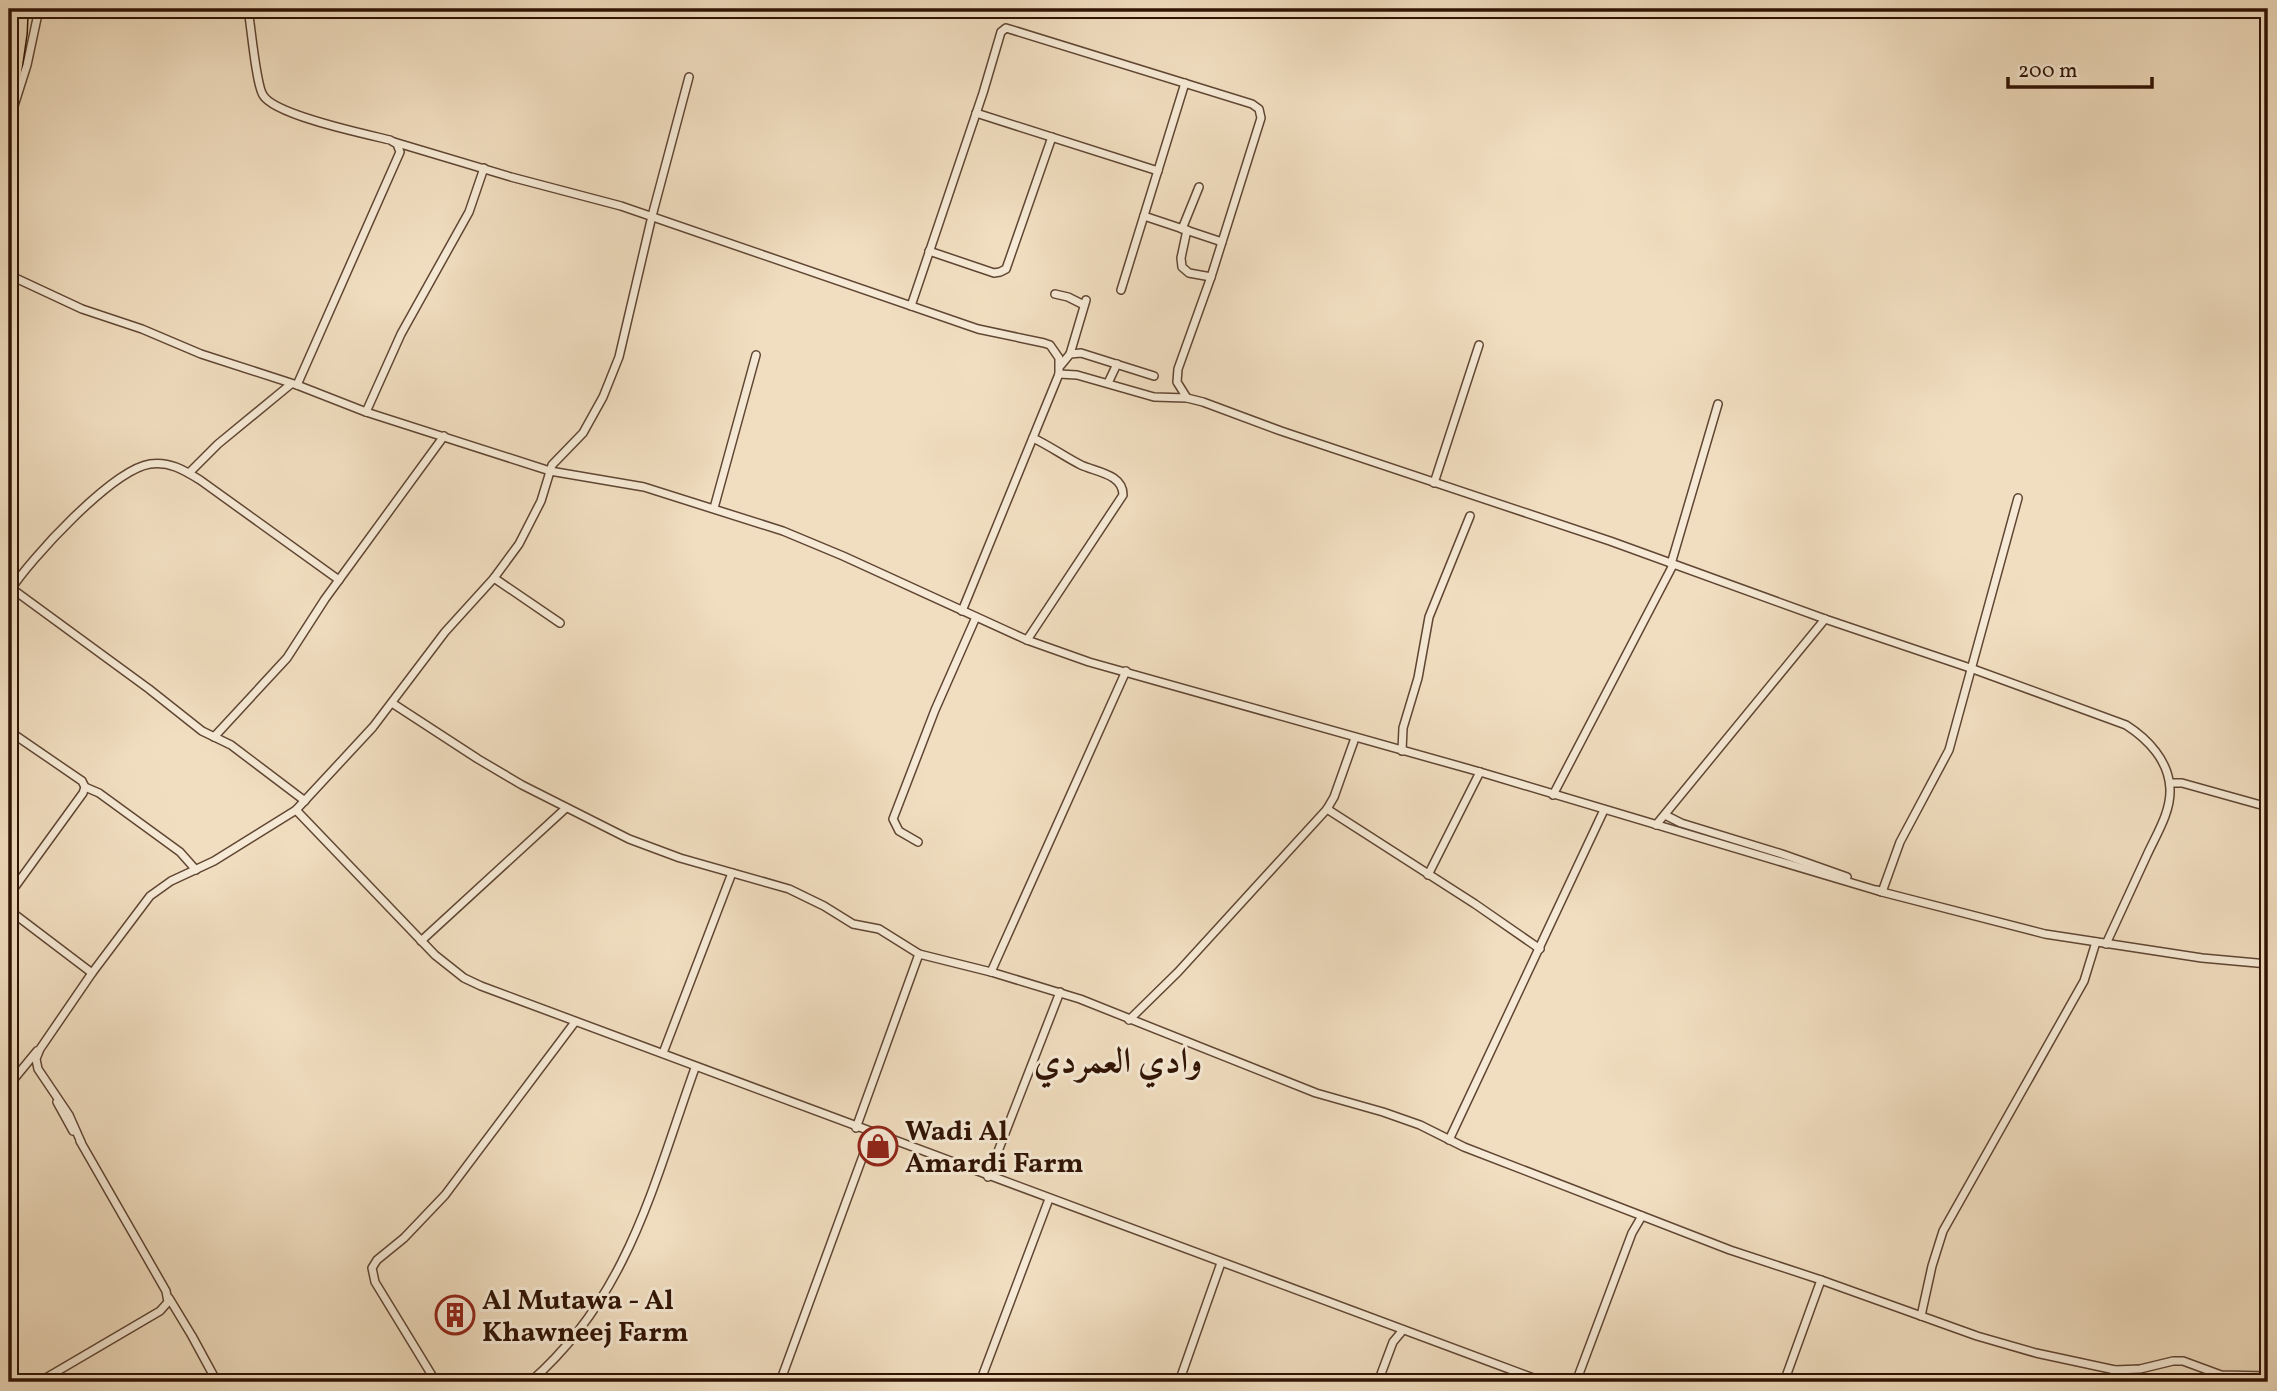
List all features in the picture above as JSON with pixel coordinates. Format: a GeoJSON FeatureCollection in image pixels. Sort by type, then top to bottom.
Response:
{"type":"FeatureCollection","features":[{"type":"Feature","properties":{"kind":"main road"},"geometry":{"type":"LineString","coordinates":[[9,21],[12,9]]}},
{"type":"Feature","properties":{"kind":"main road"},"geometry":{"type":"LineString","coordinates":[[9,59],[23,9]]}},
{"type":"Feature","properties":{"kind":"main road"},"geometry":{"type":"LineString","coordinates":[[9,118],[23,9]]}},
{"type":"Feature","properties":{"kind":"street"},"geometry":{"type":"LineString","coordinates":[[9,118],[23,78],[38,9]]}},
{"type":"Feature","properties":{"kind":"street"},"geometry":{"type":"LineString","coordinates":[[248,9],[261,90],[269,103],[324,123],[652,216],[986,331],[1044,343],[1055,351],[1060,370]]}},
{"type":"Feature","properties":{"kind":"street"},"geometry":{"type":"LineString","coordinates":[[911,306],[1001,32],[1009,27],[1252,104],[1261,113],[1211,277],[1177,375],[1179,388],[1187,398]]}},
{"type":"Feature","properties":{"kind":"street"},"geometry":{"type":"LineString","coordinates":[[9,1085],[40,1049],[92,973],[150,896],[171,881],[196,870],[296,810],[361,741],[445,632],[494,578],[532,522],[555,460],[583,433],[612,378],[625,336],[652,216],[689,77]]}},
{"type":"Feature","properties":{"kind":"street"},"geometry":{"type":"LineString","coordinates":[[1121,290],[1185,83]]}},
{"type":"Feature","properties":{"kind":"street"},"geometry":{"type":"LineString","coordinates":[[976,113],[1158,171]]}},
{"type":"Feature","properties":{"kind":"street"},"geometry":{"type":"LineString","coordinates":[[929,251],[994,273],[1004,271],[1052,137]]}},
{"type":"Feature","properties":{"kind":"street"},"geometry":{"type":"LineString","coordinates":[[189,473],[218,444],[294,385],[399,156],[399,148],[394,142]]}},
{"type":"Feature","properties":{"kind":"street"},"geometry":{"type":"LineString","coordinates":[[366,412],[401,334],[468,212],[484,168]]}},
{"type":"Feature","properties":{"kind":"street"},"geometry":{"type":"LineString","coordinates":[[1199,187],[1184,230],[1182,267],[1189,273],[1211,277]]}},
{"type":"Feature","properties":{"kind":"street"},"geometry":{"type":"LineString","coordinates":[[1144,216],[1222,242]]}},
{"type":"Feature","properties":{"kind":"street"},"geometry":{"type":"LineString","coordinates":[[9,275],[82,309],[366,412],[550,471],[644,488],[713,508],[814,543],[1027,640],[1067,654],[1480,772],[1882,892],[2045,934],[2202,958],[2268,964]]}},
{"type":"Feature","properties":{"kind":"street"},"geometry":{"type":"LineString","coordinates":[[962,611],[1060,370],[1069,354],[1085,303],[1055,294]]}},
{"type":"Feature","properties":{"kind":"street"},"geometry":{"type":"LineString","coordinates":[[1434,484],[1479,345]]}},
{"type":"Feature","properties":{"kind":"street"},"geometry":{"type":"LineString","coordinates":[[1069,354],[1081,353],[1154,376]]}},
{"type":"Feature","properties":{"kind":"street"},"geometry":{"type":"LineString","coordinates":[[713,508],[756,355]]}},
{"type":"Feature","properties":{"kind":"street"},"geometry":{"type":"LineString","coordinates":[[1108,383],[1117,364]]}},
{"type":"Feature","properties":{"kind":"street"},"geometry":{"type":"LineString","coordinates":[[1060,370],[1154,397],[1187,398],[1203,402],[1434,484],[1565,526],[2126,725],[2155,751],[2170,783],[2170,793],[2166,812],[2106,944]]}},
{"type":"Feature","properties":{"kind":"street"},"geometry":{"type":"LineString","coordinates":[[1553,795],[1672,564],[1718,404]]}},
{"type":"Feature","properties":{"kind":"street"},"geometry":{"type":"LineString","coordinates":[[214,737],[287,658],[339,580],[444,436]]}},
{"type":"Feature","properties":{"kind":"street"},"geometry":{"type":"LineString","coordinates":[[1027,640],[1124,495],[1121,485],[1111,477],[1079,464],[1033,438]]}},
{"type":"Feature","properties":{"kind":"street"},"geometry":{"type":"LineString","coordinates":[[305,801],[232,745],[214,737],[10,588],[64,528],[108,487],[130,471],[159,464],[189,473],[339,580]]}},
{"type":"Feature","properties":{"kind":"street"},"geometry":{"type":"LineString","coordinates":[[1882,892],[1906,830],[1944,762],[1973,669],[2018,498]]}},
{"type":"Feature","properties":{"kind":"street"},"geometry":{"type":"LineString","coordinates":[[1402,751],[1403,728],[1418,678],[1430,610],[1470,516]]}},
{"type":"Feature","properties":{"kind":"street"},"geometry":{"type":"LineString","coordinates":[[494,578],[560,623]]}},
{"type":"Feature","properties":{"kind":"street"},"geometry":{"type":"LineString","coordinates":[[918,842],[899,831],[893,819],[940,699],[976,617]]}},
{"type":"Feature","properties":{"kind":"street"},"geometry":{"type":"LineString","coordinates":[[1656,825],[1825,619]]}},
{"type":"Feature","properties":{"kind":"street"},"geometry":{"type":"LineString","coordinates":[[1426,634],[1435,638]]}},
{"type":"Feature","properties":{"kind":"street"},"geometry":{"type":"LineString","coordinates":[[990,972],[1125,671]]}},
{"type":"Feature","properties":{"kind":"street"},"geometry":{"type":"LineString","coordinates":[[392,703],[478,760],[566,808],[654,849],[798,893],[853,924],[879,929],[919,954],[1060,992],[1316,1093],[1410,1122],[1449,1140],[1750,1258],[2006,1345],[2116,1370],[2140,1369],[2183,1361],[2221,1375],[2268,1376]]}},
{"type":"Feature","properties":{"kind":"street"},"geometry":{"type":"LineString","coordinates":[[9,731],[180,852],[196,870]]}},
{"type":"Feature","properties":{"kind":"street"},"geometry":{"type":"LineString","coordinates":[[1129,1020],[1178,972],[1327,809],[1334,797],[1355,738]]}},
{"type":"Feature","properties":{"kind":"street"},"geometry":{"type":"LineString","coordinates":[[1428,876],[1480,772]]}},
{"type":"Feature","properties":{"kind":"street"},"geometry":{"type":"LineString","coordinates":[[2170,783],[2182,783],[2268,807]]}},
{"type":"Feature","properties":{"kind":"street"},"geometry":{"type":"LineString","coordinates":[[9,895],[85,787]]}},
{"type":"Feature","properties":{"kind":"street"},"geometry":{"type":"LineString","coordinates":[[421,941],[566,808]]}},
{"type":"Feature","properties":{"kind":"street"},"geometry":{"type":"LineString","coordinates":[[1327,809],[1540,949]]}},
{"type":"Feature","properties":{"kind":"street"},"geometry":{"type":"LineString","coordinates":[[296,810],[421,941],[449,967],[472,982],[663,1053],[695,1068],[1544,1382]]}},
{"type":"Feature","properties":{"kind":"street"},"geometry":{"type":"LineString","coordinates":[[1449,1140],[1604,810]]}},
{"type":"Feature","properties":{"kind":"street"},"geometry":{"type":"LineString","coordinates":[[1665,815],[1681,823],[1807,862],[1882,892]]}},
{"type":"Feature","properties":{"kind":"street"},"geometry":{"type":"LineString","coordinates":[[663,1053],[732,873]]}},
{"type":"Feature","properties":{"kind":"street"},"geometry":{"type":"LineString","coordinates":[[9,911],[92,973]]}},
{"type":"Feature","properties":{"kind":"street"},"geometry":{"type":"LineString","coordinates":[[1921,1316],[1943,1231],[2078,993],[2090,969],[2096,942]]}},
{"type":"Feature","properties":{"kind":"street"},"geometry":{"type":"LineString","coordinates":[[856,1128],[919,954]]}},
{"type":"Feature","properties":{"kind":"street"},"geometry":{"type":"LineString","coordinates":[[988,1177],[1060,992]]}},
{"type":"Feature","properties":{"kind":"street"},"geometry":{"type":"LineString","coordinates":[[436,1382],[374,1282],[372,1268],[377,1260],[417,1226],[445,1195],[575,1022]]}},
{"type":"Feature","properties":{"kind":"street"},"geometry":{"type":"LineString","coordinates":[[40,1049],[36,1059],[37,1066],[69,1115],[81,1142],[217,1382]]}},
{"type":"Feature","properties":{"kind":"street"},"geometry":{"type":"LineString","coordinates":[[23,1068],[37,1066]]}},
{"type":"Feature","properties":{"kind":"street"},"geometry":{"type":"LineString","coordinates":[[530,1382],[581,1330],[617,1274],[638,1226],[695,1068]]}},
{"type":"Feature","properties":{"kind":"street"},"geometry":{"type":"LineString","coordinates":[[780,1382],[871,1133]]}},
{"type":"Feature","properties":{"kind":"street"},"geometry":{"type":"LineString","coordinates":[[980,1382],[1049,1199]]}},
{"type":"Feature","properties":{"kind":"street"},"geometry":{"type":"LineString","coordinates":[[1576,1382],[1632,1233],[1642,1216]]}},
{"type":"Feature","properties":{"kind":"street"},"geometry":{"type":"LineString","coordinates":[[1180,1382],[1222,1263]]}},
{"type":"Feature","properties":{"kind":"street"},"geometry":{"type":"LineString","coordinates":[[1786,1382],[1821,1280]]}},
{"type":"Feature","properties":{"kind":"street"},"geometry":{"type":"LineString","coordinates":[[39,1382],[164,1309],[169,1298]]}},
{"type":"Feature","properties":{"kind":"street"},"geometry":{"type":"LineString","coordinates":[[1378,1382],[1393,1342],[1403,1330]]}},
{"type":"Feature","properties":{"kind":"street"},"geometry":{"type":"LineString","coordinates":[[2112,1382],[2116,1370]]}},
{"type":"Feature","properties":{"kind":"place","name":"Wadi Al Amardi Farm"},"geometry":{"type":"Point","coordinates":[878,1146]}},
{"type":"Feature","properties":{"kind":"place","name":"Al Mutawa - Al Khawneej Farm"},"geometry":{"type":"Point","coordinates":[455,1315]}},
{"type":"Feature","properties":{"kind":"district","name":"وادي العمردي"},"geometry":{"type":"Point","coordinates":[1118,1060]}}]}
